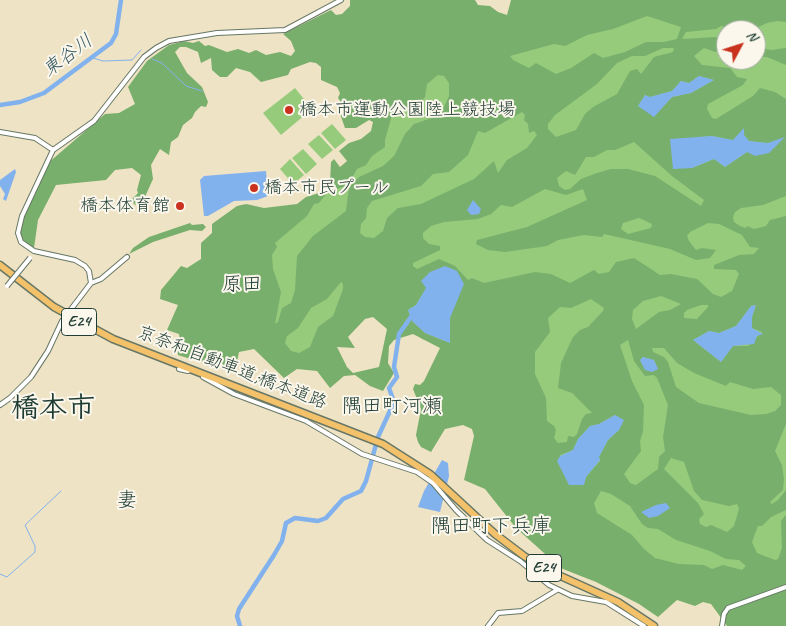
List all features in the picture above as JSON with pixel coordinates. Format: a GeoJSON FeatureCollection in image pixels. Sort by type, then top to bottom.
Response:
{"type":"FeatureCollection","features":[{"type":"Feature","properties":{"kind":"highway","name":"京奈和自動車道;橋本道路"},"geometry":{"type":"LineString","coordinates":[[0,266],[35,294],[74,319],[113,339],[357,433],[393,450],[447,489],[495,534],[524,556],[551,572],[618,602],[654,626]]}},
{"type":"Feature","properties":{"kind":"street"},"geometry":{"type":"LineString","coordinates":[[91,283],[89,271],[80,262],[34,251],[25,247],[19,237],[18,229],[22,216],[53,150],[94,121],[144,58],[156,48],[169,41],[217,32],[285,30],[341,0]]}},
{"type":"Feature","properties":{"kind":"street"},"geometry":{"type":"LineString","coordinates":[[0,132],[36,138],[53,150]]}},
{"type":"Feature","properties":{"kind":"street"},"geometry":{"type":"LineString","coordinates":[[0,405],[10,398],[31,377],[48,351],[62,321],[91,283],[101,279],[127,257]]}},
{"type":"Feature","properties":{"kind":"street"},"geometry":{"type":"LineString","coordinates":[[7,286],[30,258]]}},
{"type":"Feature","properties":{"kind":"street"},"geometry":{"type":"LineString","coordinates":[[179,369],[202,377],[243,398],[306,421],[366,456],[380,462],[403,466],[427,476],[456,510],[488,540],[520,561],[542,581],[572,596],[606,602],[644,626]]}},
{"type":"Feature","properties":{"kind":"street"},"geometry":{"type":"LineString","coordinates":[[722,626],[724,614],[728,608],[786,587]]}},
{"type":"Feature","properties":{"kind":"street"},"geometry":{"type":"LineString","coordinates":[[488,626],[498,613],[522,611],[557,590]]}},
{"type":"Feature","properties":{"kind":"green space"},"geometry":{"type":"Polygon","coordinates":[[[350,0],[475,0],[478,5],[490,6],[498,12],[507,15],[511,0],[786,0],[786,22],[777,21],[766,23],[766,20],[716,20],[716,29],[686,32],[682,39],[716,37],[716,52],[704,48],[694,56],[702,65],[716,66],[716,70],[732,70],[737,77],[747,79],[743,85],[708,104],[707,109],[712,118],[716,119],[753,96],[760,88],[775,92],[786,99],[786,196],[763,205],[741,208],[735,212],[733,217],[734,222],[740,226],[754,229],[766,226],[770,220],[786,216],[786,424],[775,451],[782,465],[784,479],[783,490],[770,502],[772,504],[778,500],[786,490],[786,510],[771,517],[762,526],[758,526],[752,542],[757,553],[775,560],[778,559],[782,548],[781,521],[786,515],[786,626],[727,626],[711,604],[703,602],[695,606],[677,600],[658,617],[639,604],[596,582],[563,569],[516,528],[485,489],[464,480],[474,436],[472,429],[463,425],[445,429],[431,452],[421,447],[416,435],[421,409],[413,389],[415,384],[420,385],[424,381],[440,348],[413,334],[394,340],[389,346],[388,363],[394,373],[383,391],[370,386],[355,375],[344,376],[330,388],[317,371],[297,369],[284,378],[254,349],[239,352],[235,372],[211,358],[200,362],[178,355],[179,334],[167,330],[178,305],[160,299],[161,290],[181,266],[187,268],[201,259],[201,243],[212,233],[212,224],[237,206],[246,204],[264,208],[297,204],[306,197],[319,193],[330,182],[331,162],[334,159],[340,167],[347,161],[339,151],[371,131],[373,122],[369,120],[356,128],[345,128],[339,111],[343,105],[338,98],[340,93],[337,87],[321,80],[321,67],[316,63],[310,62],[291,69],[288,75],[261,82],[250,72],[236,68],[227,77],[220,77],[212,70],[211,58],[201,63],[198,52],[186,47],[180,47],[175,52],[187,73],[202,87],[208,102],[206,107],[201,106],[192,118],[183,125],[178,137],[171,142],[169,155],[160,149],[151,165],[153,179],[144,199],[135,205],[131,200],[138,193],[141,175],[132,168],[115,170],[106,180],[56,185],[38,220],[34,248],[24,242],[21,235],[21,222],[47,164],[105,114],[119,113],[135,104],[128,87],[147,61],[169,45],[184,41],[193,43],[199,41],[205,46],[209,45],[227,52],[238,49],[249,53],[256,50],[266,55],[280,52],[291,56],[295,51],[291,41],[283,34],[331,10],[336,15],[342,14],[350,6],[350,0]],[[647,16],[613,29],[587,35],[565,46],[554,44],[510,56],[513,60],[529,68],[536,63],[556,74],[571,68],[594,53],[603,58],[625,52],[646,42],[664,42],[677,39],[681,27],[647,16]],[[663,48],[645,56],[632,56],[617,63],[597,84],[555,115],[548,124],[548,129],[556,137],[576,130],[585,114],[593,107],[617,94],[630,71],[637,69],[641,74],[654,57],[673,52],[674,48],[663,48]],[[438,75],[427,84],[425,97],[419,104],[392,115],[385,147],[372,156],[366,165],[357,169],[348,185],[328,192],[319,203],[314,204],[307,216],[275,243],[277,247],[272,255],[273,269],[281,292],[275,324],[278,322],[282,308],[291,303],[295,290],[297,256],[313,236],[346,211],[349,187],[359,177],[383,166],[394,156],[405,134],[414,124],[437,116],[442,111],[449,96],[449,83],[444,76],[438,75]],[[699,76],[689,83],[681,81],[672,91],[650,97],[645,95],[638,106],[654,116],[672,97],[691,93],[714,80],[699,76]],[[522,112],[485,133],[478,131],[468,155],[449,172],[433,174],[421,186],[372,201],[367,208],[366,218],[361,224],[360,233],[365,237],[374,238],[383,231],[387,218],[398,208],[421,204],[474,179],[494,161],[498,173],[507,160],[527,148],[537,135],[534,131],[529,133],[528,124],[524,120],[525,115],[522,112]],[[744,129],[733,140],[712,136],[670,140],[692,168],[714,159],[725,167],[747,152],[783,137],[768,143],[749,141],[744,135],[744,129]],[[634,142],[615,150],[607,150],[594,157],[586,157],[575,175],[566,171],[557,178],[559,186],[565,190],[570,189],[581,179],[597,173],[611,169],[628,169],[655,176],[701,206],[704,200],[672,176],[634,142]],[[545,189],[512,207],[501,205],[491,214],[478,219],[444,222],[431,226],[423,233],[423,238],[429,244],[440,246],[440,250],[413,263],[413,266],[417,269],[439,259],[455,266],[468,280],[472,278],[484,283],[535,272],[551,274],[570,283],[594,270],[599,274],[609,272],[616,262],[634,258],[660,275],[671,274],[697,279],[713,294],[721,297],[732,291],[739,274],[736,270],[714,269],[714,265],[739,255],[754,254],[759,248],[750,247],[742,235],[719,224],[708,223],[690,232],[687,236],[696,250],[702,248],[716,250],[710,258],[696,260],[670,249],[604,234],[602,237],[584,235],[558,240],[547,246],[505,252],[488,250],[476,244],[477,240],[527,227],[587,200],[583,189],[566,195],[545,189]],[[639,218],[623,223],[621,229],[628,234],[651,228],[652,224],[639,218]],[[341,282],[327,299],[311,308],[298,328],[287,336],[285,343],[291,351],[299,353],[310,347],[318,327],[333,316],[343,289],[341,282]],[[426,288],[416,305],[408,310],[412,321],[425,333],[450,343],[450,318],[461,288],[426,288]],[[661,296],[643,301],[633,310],[632,319],[636,329],[659,312],[670,310],[681,304],[661,296]],[[591,299],[571,308],[560,307],[548,318],[550,332],[535,352],[535,374],[546,398],[547,421],[556,430],[554,438],[558,443],[567,442],[568,436],[574,437],[577,434],[582,419],[586,414],[592,413],[572,393],[558,388],[561,363],[573,337],[580,330],[588,327],[604,308],[591,299]],[[701,305],[687,310],[684,313],[684,318],[697,319],[708,305],[701,305]],[[756,305],[751,306],[736,326],[719,333],[709,331],[693,340],[721,362],[733,346],[748,346],[762,332],[752,328],[752,317],[756,305]],[[373,317],[365,319],[348,337],[355,348],[337,347],[347,367],[353,373],[379,367],[387,329],[373,317]],[[628,340],[620,345],[632,381],[644,405],[643,432],[640,441],[641,451],[624,474],[630,483],[636,485],[658,469],[659,457],[665,451],[663,437],[668,405],[657,378],[654,375],[645,376],[634,361],[628,340]],[[652,348],[653,352],[664,357],[668,362],[676,387],[699,403],[751,415],[775,411],[781,405],[781,395],[771,387],[753,389],[730,382],[726,386],[694,373],[677,363],[664,348],[652,348]],[[643,357],[640,360],[646,369],[656,365],[654,360],[643,357]],[[615,415],[599,424],[590,426],[578,439],[573,450],[560,455],[569,484],[583,485],[586,477],[600,461],[599,457],[608,440],[619,430],[615,415]],[[671,458],[664,469],[698,503],[704,514],[699,519],[700,524],[706,527],[711,525],[727,532],[734,526],[739,509],[737,504],[729,506],[702,500],[694,491],[684,462],[671,458]],[[601,491],[594,503],[597,513],[632,535],[655,558],[679,564],[704,565],[712,569],[723,565],[742,570],[746,566],[739,560],[726,559],[710,551],[676,540],[658,529],[648,528],[642,524],[630,506],[611,494],[601,491]]]}},
{"type":"Feature","properties":{"kind":"green space"},"geometry":{"type":"Polygon","coordinates":[[[644,0],[786,0],[786,562],[727,587],[618,547],[492,363],[422,339],[393,307],[364,312],[300,364],[266,334],[261,241],[325,193],[352,155],[442,53],[644,0]]]}},
{"type":"Feature","properties":{"kind":"green space"},"geometry":{"type":"Polygon","coordinates":[[[786,48],[786,65],[767,57],[766,49],[786,48]]]}},
{"type":"Feature","properties":{"kind":"green space"},"geometry":{"type":"Polygon","coordinates":[[[295,88],[312,109],[281,135],[263,113],[295,88]]]}},
{"type":"Feature","properties":{"kind":"green space"},"geometry":{"type":"Polygon","coordinates":[[[332,124],[346,140],[335,149],[321,133],[332,124]]]}},
{"type":"Feature","properties":{"kind":"green space"},"geometry":{"type":"Polygon","coordinates":[[[319,135],[333,150],[322,159],[308,144],[319,135]]]}},
{"type":"Feature","properties":{"kind":"green space"},"geometry":{"type":"Polygon","coordinates":[[[303,149],[317,164],[306,174],[292,158],[303,149]]]}},
{"type":"Feature","properties":{"kind":"green space"},"geometry":{"type":"Polygon","coordinates":[[[290,159],[304,175],[293,184],[280,169],[290,159]]]}},
{"type":"Feature","properties":{"kind":"green space"},"geometry":{"type":"Polygon","coordinates":[[[190,223],[192,225],[203,224],[206,227],[202,231],[190,230],[153,242],[129,254],[133,248],[149,237],[190,223]]]}},
{"type":"Feature","properties":{"kind":"water"},"geometry":{"type":"Polygon","coordinates":[[[699,76],[714,80],[691,93],[672,97],[654,117],[638,106],[645,95],[650,97],[672,91],[681,81],[689,83],[699,76]]]}},
{"type":"Feature","properties":{"kind":"water"},"geometry":{"type":"Polygon","coordinates":[[[744,128],[744,135],[749,141],[768,143],[785,137],[769,153],[755,156],[747,152],[725,167],[714,159],[692,168],[673,169],[670,139],[712,136],[733,140],[744,128]]]}},
{"type":"Feature","properties":{"kind":"water"},"geometry":{"type":"Polygon","coordinates":[[[15,169],[16,172],[6,201],[3,199],[5,194],[0,186],[0,180],[15,169]]]}},
{"type":"Feature","properties":{"kind":"water"},"geometry":{"type":"Polygon","coordinates":[[[266,171],[268,196],[257,200],[234,201],[208,216],[204,216],[200,180],[204,176],[266,171]]]}},
{"type":"Feature","properties":{"kind":"water"},"geometry":{"type":"Polygon","coordinates":[[[473,200],[481,209],[479,214],[471,215],[467,210],[473,200]]]}},
{"type":"Feature","properties":{"kind":"water"},"geometry":{"type":"Polygon","coordinates":[[[445,266],[457,271],[464,284],[450,318],[450,343],[425,333],[412,321],[408,310],[416,305],[426,288],[421,281],[430,272],[445,266]]]}},
{"type":"Feature","properties":{"kind":"water"},"geometry":{"type":"Polygon","coordinates":[[[756,305],[752,317],[752,328],[763,334],[757,336],[754,344],[733,346],[721,362],[693,340],[709,331],[719,333],[736,326],[751,306],[756,305]]]}},
{"type":"Feature","properties":{"kind":"water"},"geometry":{"type":"Polygon","coordinates":[[[643,357],[654,360],[658,369],[652,372],[645,370],[640,360],[643,357]]]}},
{"type":"Feature","properties":{"kind":"water"},"geometry":{"type":"Polygon","coordinates":[[[615,415],[624,420],[619,430],[608,440],[599,457],[600,460],[586,477],[584,485],[569,485],[557,461],[560,456],[573,450],[578,439],[590,426],[599,424],[615,415]]]}},
{"type":"Feature","properties":{"kind":"water"},"geometry":{"type":"Polygon","coordinates":[[[442,460],[448,463],[449,476],[440,512],[418,507],[424,491],[442,460]]]}},
{"type":"Feature","properties":{"kind":"water"},"geometry":{"type":"Polygon","coordinates":[[[666,503],[670,508],[658,516],[649,518],[641,512],[656,505],[666,503]]]}},
{"type":"Feature","properties":{"kind":"waterway","name":"東谷川"},"geometry":{"type":"LineString","coordinates":[[0,105],[20,102],[44,93],[111,43],[116,34],[121,0]]}},
{"type":"Feature","properties":{"kind":"waterway"},"geometry":{"type":"LineString","coordinates":[[93,58],[103,61],[132,60],[141,50]]}},
{"type":"Feature","properties":{"kind":"waterway"},"geometry":{"type":"LineString","coordinates":[[152,59],[162,63],[186,86],[202,91]]}},
{"type":"Feature","properties":{"kind":"waterway"},"geometry":{"type":"LineString","coordinates":[[240,626],[237,616],[239,609],[282,541],[286,523],[295,518],[318,521],[326,518],[343,499],[361,491],[366,481],[378,437],[394,402],[389,388],[397,377],[394,367],[399,334],[413,314]]}},
{"type":"Feature","properties":{"kind":"waterway"},"geometry":{"type":"LineString","coordinates":[[0,574],[7,577],[35,552],[35,546],[25,525],[61,491]]}},
{"type":"Feature","properties":{"kind":"place","name":"橋本市運動公園陸上競技場"},"geometry":{"type":"Point","coordinates":[289,110]}},
{"type":"Feature","properties":{"kind":"place","name":"橋本市民プール"},"geometry":{"type":"Point","coordinates":[254,188]}},
{"type":"Feature","properties":{"kind":"place","name":"橋本体育館"},"geometry":{"type":"Point","coordinates":[180,206]}},
{"type":"Feature","properties":{"kind":"district","name":"原田"},"geometry":{"type":"Point","coordinates":[242,285]}},
{"type":"Feature","properties":{"kind":"district","name":"隅田町河瀬"},"geometry":{"type":"Point","coordinates":[392,407]}},
{"type":"Feature","properties":{"kind":"district","name":"橋本市"},"geometry":{"type":"Point","coordinates":[53,409]}},
{"type":"Feature","properties":{"kind":"district","name":"妻"},"geometry":{"type":"Point","coordinates":[127,501]}},
{"type":"Feature","properties":{"kind":"district","name":"隅田町下兵庫"},"geometry":{"type":"Point","coordinates":[491,527]}}]}
